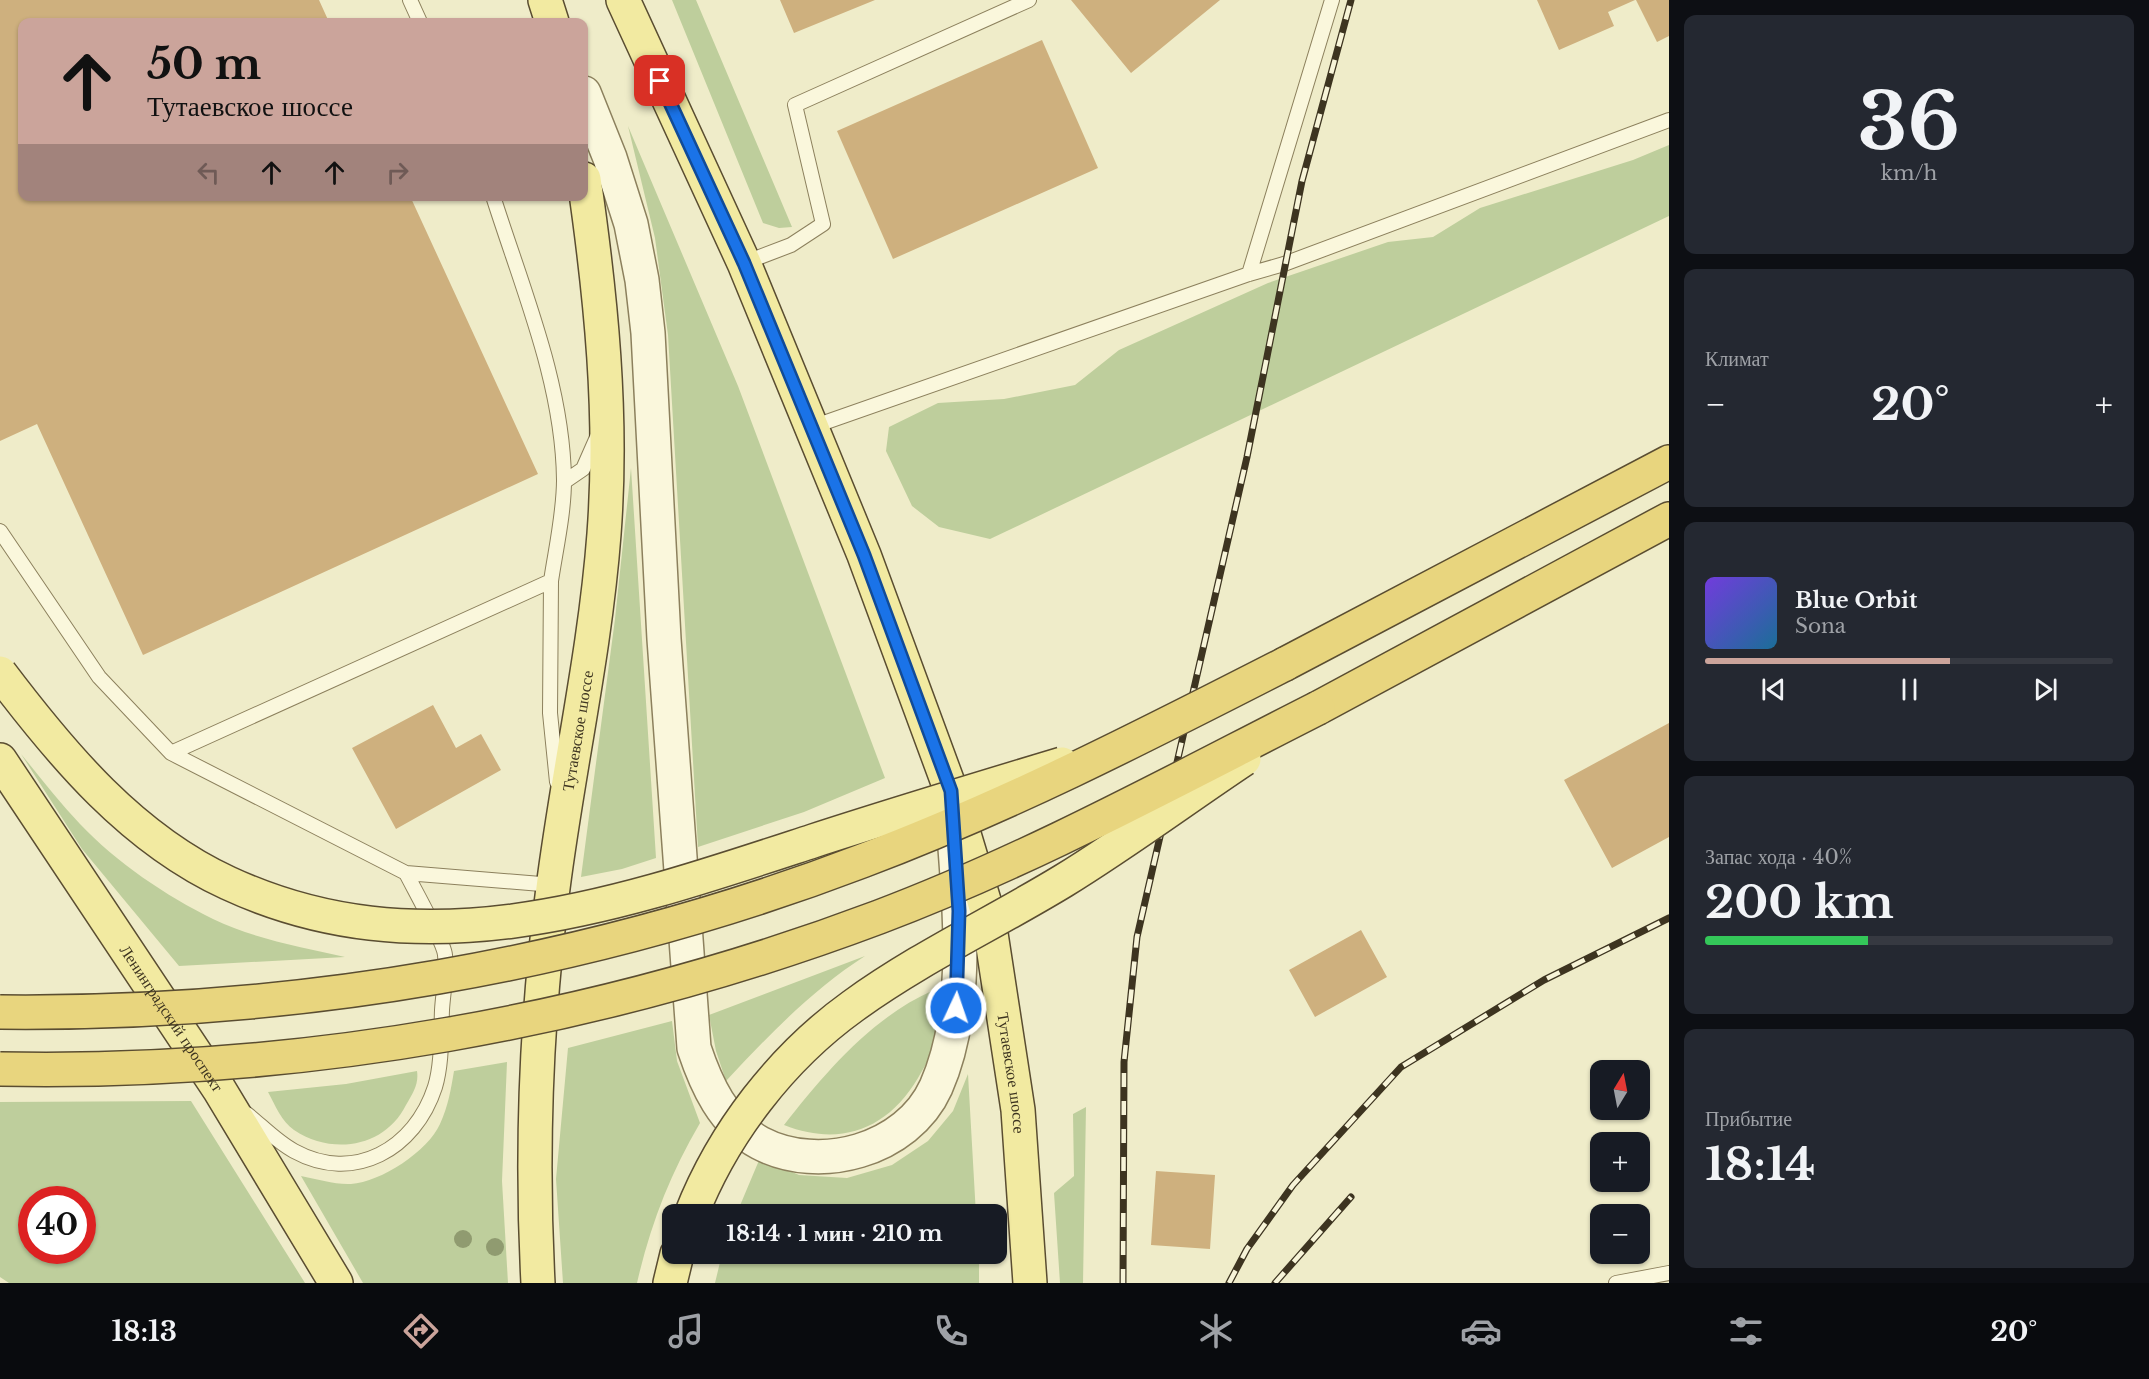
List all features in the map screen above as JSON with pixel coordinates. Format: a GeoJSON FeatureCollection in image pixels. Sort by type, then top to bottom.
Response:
{"type":"FeatureCollection","features":[{"type":"Feature","properties":{"kind":"highway"},"geometry":{"type":"LineString","coordinates":[[0,1012],[158,1010],[359,991],[449,976],[592,945],[743,903],[860,862],[955,824],[1132,742],[1669,462]]}},
{"type":"Feature","properties":{"kind":"highway"},"geometry":{"type":"LineString","coordinates":[[0,1069],[66,1070],[168,1066],[266,1059],[370,1046],[459,1032],[656,988],[763,957],[858,924],[977,877],[1095,821],[1318,708],[1669,519]]}},
{"type":"Feature","properties":{"kind":"main road","name":"Тутаевское шоссе"},"geometry":{"type":"LineString","coordinates":[[623,0],[744,263],[864,555],[951,791],[988,914],[1018,1110],[1030,1283]]}},
{"type":"Feature","properties":{"kind":"main road","name":"Тутаевское шоссе"},"geometry":{"type":"LineString","coordinates":[[538,1283],[534,1121],[542,986],[553,885],[595,615],[603,545],[607,414],[603,331],[587,201]]}},
{"type":"Feature","properties":{"kind":"main road"},"geometry":{"type":"LineString","coordinates":[[0,672],[53,743],[105,797],[163,845],[225,882],[286,907],[364,924],[404,928],[459,927],[525,921],[667,889],[870,822],[1132,742]]}},
{"type":"Feature","properties":{"kind":"main road"},"geometry":{"type":"LineString","coordinates":[[696,1204],[718,1159],[764,1090],[801,1051],[852,1007],[978,928],[1064,880],[1318,708]]}},
{"type":"Feature","properties":{"kind":"main road","name":"Ленинградский проспект"},"geometry":{"type":"LineString","coordinates":[[0,760],[219,1089],[336,1283]]}},
{"type":"Feature","properties":{"kind":"main road"},"geometry":{"type":"LineString","coordinates":[[670,1283],[675,1264]]}},
{"type":"Feature","properties":{"kind":"street"},"geometry":{"type":"LineString","coordinates":[[588,103],[610,158],[631,224],[647,322],[664,639],[694,1048],[704,1077],[717,1103],[737,1125],[759,1142],[789,1154],[823,1158],[856,1152],[890,1137],[914,1117],[935,1089],[950,1048],[956,1008],[959,911],[951,791]]}},
{"type":"Feature","properties":{"kind":"lane"},"geometry":{"type":"LineString","coordinates":[[410,0],[418,18]]}},
{"type":"Feature","properties":{"kind":"lane"},"geometry":{"type":"LineString","coordinates":[[744,263],[791,246],[823,224],[795,105],[1029,0]]}},
{"type":"Feature","properties":{"kind":"lane"},"geometry":{"type":"LineString","coordinates":[[1249,274],[1332,0]]}},
{"type":"Feature","properties":{"kind":"lane"},"geometry":{"type":"LineString","coordinates":[[812,428],[1249,274],[1284,264],[1669,120]]}},
{"type":"Feature","properties":{"kind":"lane"},"geometry":{"type":"LineString","coordinates":[[495,201],[548,367],[562,446],[564,482],[551,580],[550,713],[562,833]]}},
{"type":"Feature","properties":{"kind":"lane"},"geometry":{"type":"LineString","coordinates":[[564,482],[583,469],[607,414]]}},
{"type":"Feature","properties":{"kind":"lane"},"geometry":{"type":"LineString","coordinates":[[0,531],[99,677],[171,753],[406,873],[553,885]]}},
{"type":"Feature","properties":{"kind":"lane"},"geometry":{"type":"LineString","coordinates":[[171,753],[551,580]]}},
{"type":"Feature","properties":{"kind":"lane"},"geometry":{"type":"LineString","coordinates":[[219,1089],[294,1151],[319,1160],[350,1162],[378,1157],[398,1145],[412,1132],[426,1109],[435,1086],[440,1049],[446,953],[406,873]]}},
{"type":"Feature","properties":{"kind":"lane"},"geometry":{"type":"LineString","coordinates":[[1616,1283],[1669,1273]]}},
{"type":"Feature","properties":{"kind":"green space"},"geometry":{"type":"Polygon","coordinates":[[[672,0],[696,0],[792,227],[779,228],[763,223],[672,0]]]}},
{"type":"Feature","properties":{"kind":"green space"},"geometry":{"type":"Polygon","coordinates":[[[628,126],[738,386],[885,778],[804,812],[698,847],[668,335],[655,238],[628,126]]]}},
{"type":"Feature","properties":{"kind":"green space"},"geometry":{"type":"Polygon","coordinates":[[[1669,145],[1669,216],[990,539],[939,527],[912,506],[886,451],[889,427],[938,403],[1004,399],[1075,385],[1119,350],[1268,283],[1388,242],[1433,237],[1480,208],[1633,160],[1669,145]]]}},
{"type":"Feature","properties":{"kind":"green space"},"geometry":{"type":"Polygon","coordinates":[[[631,468],[656,858],[622,869],[581,877],[615,619],[631,468]]]}},
{"type":"Feature","properties":{"kind":"green space"},"geometry":{"type":"Polygon","coordinates":[[[21,754],[94,838],[126,865],[177,900],[213,919],[245,932],[345,957],[179,966],[82,849],[21,754]]]}},
{"type":"Feature","properties":{"kind":"green space"},"geometry":{"type":"Polygon","coordinates":[[[865,956],[809,998],[726,1081],[716,1051],[709,1015],[865,956]]]}},
{"type":"Feature","properties":{"kind":"green space"},"geometry":{"type":"Polygon","coordinates":[[[934,990],[936,1027],[932,1051],[906,1096],[892,1110],[877,1122],[843,1134],[824,1134],[784,1125],[851,1048],[890,1015],[934,990]]]}},
{"type":"Feature","properties":{"kind":"green space"},"geometry":{"type":"Polygon","coordinates":[[[672,1021],[677,1061],[700,1123],[662,1201],[637,1283],[563,1283],[556,1179],[568,1048],[672,1021]]]}},
{"type":"Feature","properties":{"kind":"green space"},"geometry":{"type":"Polygon","coordinates":[[[507,1062],[502,1181],[508,1283],[363,1283],[301,1176],[333,1183],[351,1184],[376,1178],[389,1171],[414,1154],[434,1134],[445,1111],[454,1071],[507,1062]]]}},
{"type":"Feature","properties":{"kind":"green space"},"geometry":{"type":"Polygon","coordinates":[[[417,1071],[415,1088],[397,1119],[372,1138],[357,1143],[341,1145],[325,1143],[294,1130],[282,1118],[268,1092],[346,1084],[417,1071]]]}},
{"type":"Feature","properties":{"kind":"green space"},"geometry":{"type":"Polygon","coordinates":[[[968,1074],[975,1204],[741,1204],[760,1158],[799,1175],[847,1178],[892,1165],[928,1141],[953,1111],[968,1074]]]}},
{"type":"Feature","properties":{"kind":"green space"},"geometry":{"type":"Polygon","coordinates":[[[191,1101],[305,1283],[9,1283],[0,1277],[0,1102],[191,1101]]]}},
{"type":"Feature","properties":{"kind":"green space"},"geometry":{"type":"Polygon","coordinates":[[[1086,1107],[1083,1283],[1060,1283],[1054,1193],[1074,1176],[1073,1114],[1086,1107]]]}},
{"type":"Feature","properties":{"kind":"green space"},"geometry":{"type":"Polygon","coordinates":[[[720,1264],[979,1264],[979,1283],[715,1283],[720,1264]]]}},
{"type":"Feature","properties":{"kind":"building"},"geometry":{"type":"Polygon","coordinates":[[[0,0],[319,0],[327,18],[18,18],[18,201],[412,201],[538,474],[143,655],[37,424],[0,441],[0,0]]]}},
{"type":"Feature","properties":{"kind":"building"},"geometry":{"type":"Polygon","coordinates":[[[780,0],[875,0],[794,33],[780,0]]]}},
{"type":"Feature","properties":{"kind":"building"},"geometry":{"type":"Polygon","coordinates":[[[1071,0],[1220,0],[1131,73],[1071,0]]]}},
{"type":"Feature","properties":{"kind":"building"},"geometry":{"type":"Polygon","coordinates":[[[1537,0],[1635,0],[1608,12],[1614,26],[1559,50],[1537,0]]]}},
{"type":"Feature","properties":{"kind":"building"},"geometry":{"type":"Polygon","coordinates":[[[1636,0],[1669,0],[1669,36],[1657,42],[1636,0]]]}},
{"type":"Feature","properties":{"kind":"building"},"geometry":{"type":"Polygon","coordinates":[[[1042,40],[1098,168],[893,259],[837,131],[1042,40]]]}},
{"type":"Feature","properties":{"kind":"building"},"geometry":{"type":"Polygon","coordinates":[[[433,705],[456,748],[481,734],[501,770],[396,829],[352,748],[433,705]]]}},
{"type":"Feature","properties":{"kind":"building"},"geometry":{"type":"Polygon","coordinates":[[[1669,723],[1669,837],[1612,868],[1564,780],[1669,723]]]}},
{"type":"Feature","properties":{"kind":"building"},"geometry":{"type":"Polygon","coordinates":[[[1361,930],[1387,977],[1315,1017],[1289,970],[1361,930]]]}},
{"type":"Feature","properties":{"kind":"building"},"geometry":{"type":"Polygon","coordinates":[[[1156,1171],[1215,1175],[1210,1249],[1151,1245],[1156,1171]]]}},
{"type":"Feature","properties":{"kind":"railway"},"geometry":{"type":"LineString","coordinates":[[1123,1283],[1124,1062],[1137,937],[1247,457],[1302,181],[1351,0]]}},
{"type":"Feature","properties":{"kind":"railway"},"geometry":{"type":"LineString","coordinates":[[1229,1283],[1247,1249],[1293,1185],[1401,1067],[1544,980],[1669,918]]}},
{"type":"Feature","properties":{"kind":"railway"},"geometry":{"type":"LineString","coordinates":[[1275,1283],[1351,1197]]}},
{"type":"Feature","properties":{"kind":"route"},"geometry":{"type":"LineString","coordinates":[[660,81],[744,263],[864,555],[927,720],[951,791],[959,911],[956,1008]]}}]}
